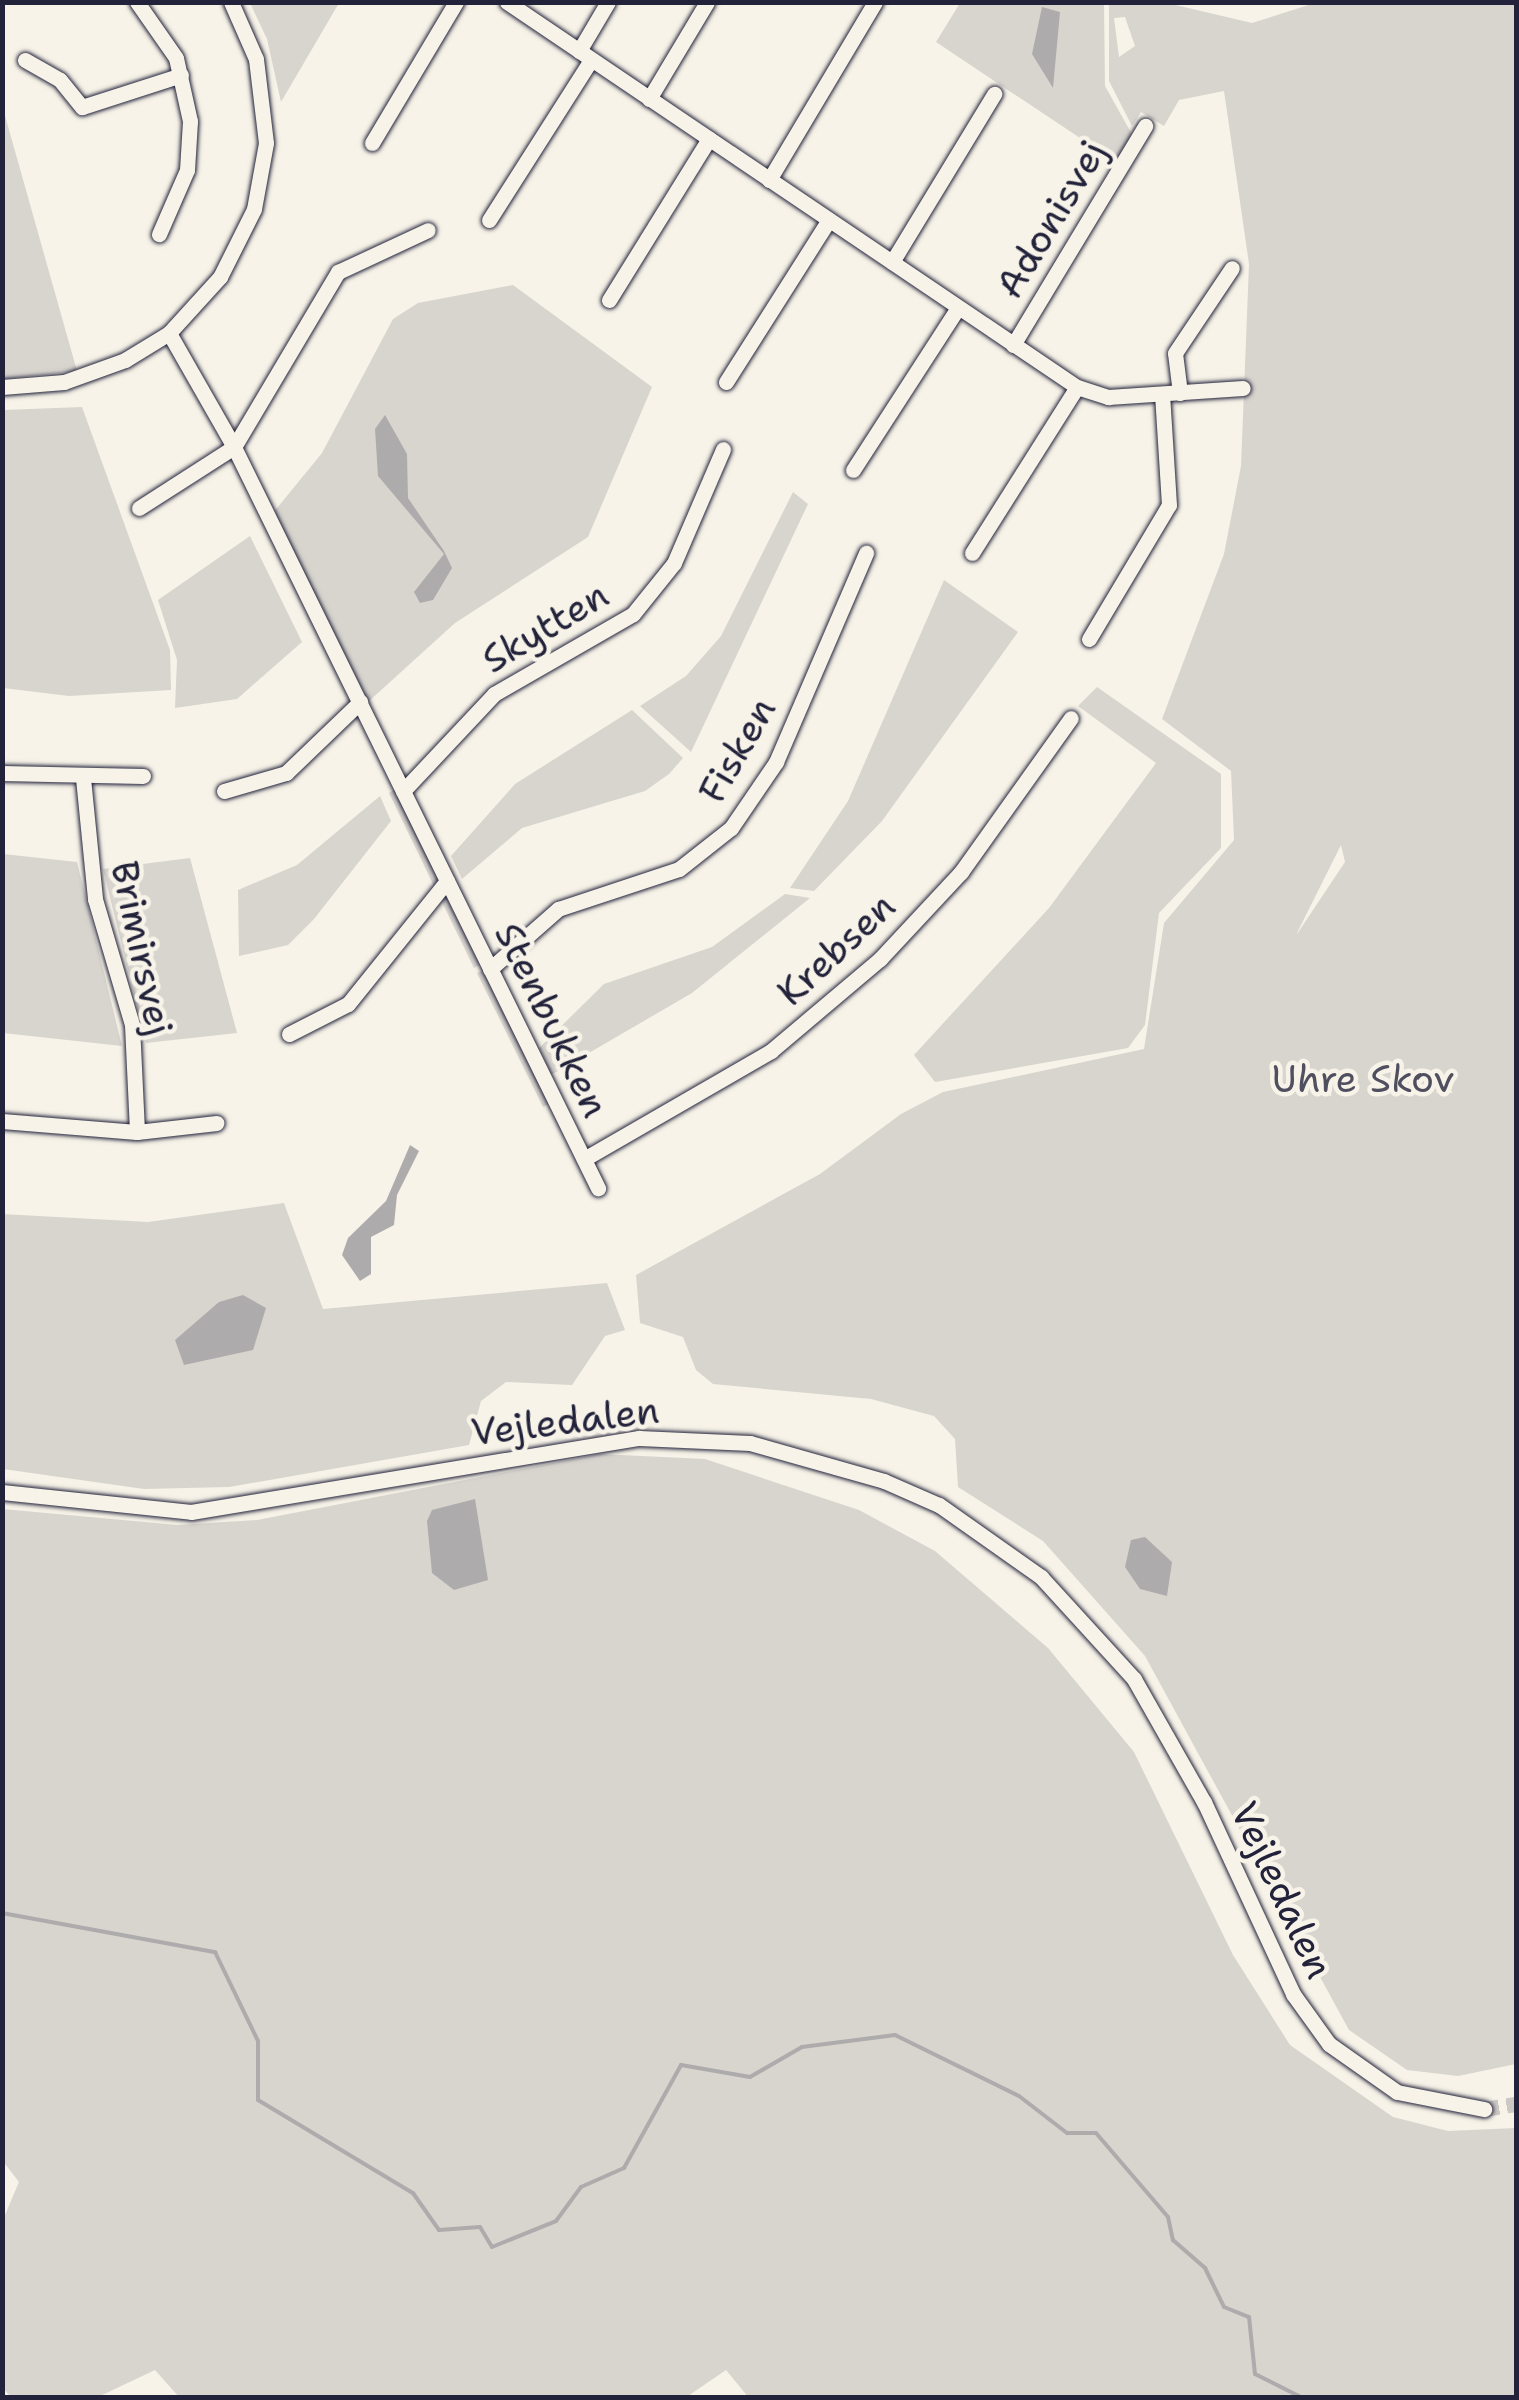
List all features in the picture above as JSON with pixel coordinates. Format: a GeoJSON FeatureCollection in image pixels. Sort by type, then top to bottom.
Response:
{"type":"FeatureCollection","features":[{"type":"Feature","properties":{"kind":"street"},"geometry":{"type":"LineString","coordinates":[[137,2],[181,75],[187,170],[159,234]]}},
{"type":"Feature","properties":{"kind":"street"},"geometry":{"type":"LineString","coordinates":[[2,387],[85,376],[169,333],[240,245],[263,172],[264,96],[230,2]]}},
{"type":"Feature","properties":{"kind":"street"},"geometry":{"type":"LineString","coordinates":[[372,142],[456,2]]}},
{"type":"Feature","properties":{"kind":"street","name":"Adonisvej"},"geometry":{"type":"LineString","coordinates":[[507,2],[1076,388],[1108,397],[1244,388]]}},
{"type":"Feature","properties":{"kind":"street"},"geometry":{"type":"LineString","coordinates":[[489,220],[585,56],[608,2]]}},
{"type":"Feature","properties":{"kind":"street"},"geometry":{"type":"LineString","coordinates":[[649,98],[707,2]]}},
{"type":"Feature","properties":{"kind":"street"},"geometry":{"type":"LineString","coordinates":[[769,180],[875,2]]}},
{"type":"Feature","properties":{"kind":"street"},"geometry":{"type":"LineString","coordinates":[[25,60],[60,80],[82,107],[181,75]]}},
{"type":"Feature","properties":{"kind":"street"},"geometry":{"type":"LineString","coordinates":[[892,262],[994,94]]}},
{"type":"Feature","properties":{"kind":"street","name":"Adonisvej"},"geometry":{"type":"LineString","coordinates":[[1013,345],[1145,126]]}},
{"type":"Feature","properties":{"kind":"street"},"geometry":{"type":"LineString","coordinates":[[609,300],[709,139]]}},
{"type":"Feature","properties":{"kind":"street"},"geometry":{"type":"LineString","coordinates":[[726,382],[829,220]]}},
{"type":"Feature","properties":{"kind":"street"},"geometry":{"type":"LineString","coordinates":[[140,508],[234,447],[338,272],[375,247],[428,230]]}},
{"type":"Feature","properties":{"kind":"street"},"geometry":{"type":"LineString","coordinates":[[1180,392],[1175,353],[1232,268]]}},
{"type":"Feature","properties":{"kind":"street","name":"Adonisvej"},"geometry":{"type":"LineString","coordinates":[[853,470],[958,308]]}},
{"type":"Feature","properties":{"kind":"street","name":"Stenbukken"},"geometry":{"type":"LineString","coordinates":[[169,333],[234,447],[598,1188]]}},
{"type":"Feature","properties":{"kind":"street"},"geometry":{"type":"LineString","coordinates":[[972,553],[1076,388]]}},
{"type":"Feature","properties":{"kind":"street"},"geometry":{"type":"LineString","coordinates":[[1089,639],[1169,505],[1162,394]]}},
{"type":"Feature","properties":{"kind":"street","name":"Skytten"},"geometry":{"type":"LineString","coordinates":[[403,791],[494,694],[633,614],[674,563],[724,449]]}},
{"type":"Feature","properties":{"kind":"street","name":"Fisken"},"geometry":{"type":"LineString","coordinates":[[490,969],[558,909],[679,869],[731,828],[776,762],[866,553]]}},
{"type":"Feature","properties":{"kind":"street"},"geometry":{"type":"LineString","coordinates":[[224,791],[299,764],[360,702]]}},
{"type":"Feature","properties":{"kind":"street","name":"Krebsen"},"geometry":{"type":"LineString","coordinates":[[584,1159],[770,1051],[880,959],[961,872],[1071,718]]}},
{"type":"Feature","properties":{"kind":"street"},"geometry":{"type":"LineString","coordinates":[[2,772],[83,778],[143,776]]}},
{"type":"Feature","properties":{"kind":"street","name":"Brimirsvej"},"geometry":{"type":"LineString","coordinates":[[83,778],[96,899],[132,1025],[137,1132]]}},
{"type":"Feature","properties":{"kind":"street"},"geometry":{"type":"LineString","coordinates":[[289,1034],[348,1004],[447,881]]}},
{"type":"Feature","properties":{"kind":"street"},"geometry":{"type":"LineString","coordinates":[[2,1121],[137,1132],[216,1123]]}},
{"type":"Feature","properties":{"kind":"street","name":"Vejledalen"},"geometry":{"type":"LineString","coordinates":[[2,1492],[191,1512],[640,1438],[750,1443],[884,1481],[938,1505],[1041,1576],[1134,1680],[1204,1802],[1294,1994],[1329,2044],[1397,2092],[1484,2109]]}},
{"type":"Feature","properties":{"kind":"green space"},"geometry":{"type":"Polygon","coordinates":[[[250,3],[339,3],[281,102],[267,39],[250,3]]]}},
{"type":"Feature","properties":{"kind":"green space"},"geometry":{"type":"Polygon","coordinates":[[[960,3],[1104,3],[1105,86],[1134,138],[1119,164],[936,42],[960,3]]]}},
{"type":"Feature","properties":{"kind":"green space","name":"Uhre Skov"},"geometry":{"type":"Polygon","coordinates":[[[1109,3],[1167,3],[1252,23],[1315,3],[1516,3],[1516,2064],[1458,2076],[1407,2070],[1349,2030],[1145,1656],[1043,1541],[958,1487],[955,1439],[934,1416],[871,1399],[713,1384],[696,1370],[683,1337],[640,1323],[636,1275],[820,1174],[901,1114],[943,1092],[1144,1049],[1164,923],[1234,840],[1231,771],[1162,719],[1224,554],[1241,466],[1249,264],[1224,91],[1179,100],[1164,126],[1141,112],[1132,126],[1109,81],[1109,3]],[[1125,17],[1114,18],[1119,57],[1135,46],[1125,17]],[[1341,845],[1297,933],[1297,934],[1345,862],[1341,845]]]}},
{"type":"Feature","properties":{"kind":"green space"},"geometry":{"type":"Polygon","coordinates":[[[2,105],[77,371],[3,379],[2,105]]]}},
{"type":"Feature","properties":{"kind":"green space"},"geometry":{"type":"Polygon","coordinates":[[[513,285],[652,387],[588,537],[455,623],[368,702],[273,513],[322,453],[393,319],[418,303],[513,285]]]}},
{"type":"Feature","properties":{"kind":"green space"},"geometry":{"type":"Polygon","coordinates":[[[82,407],[170,650],[171,690],[69,696],[3,688],[3,410],[82,407]]]}},
{"type":"Feature","properties":{"kind":"green space"},"geometry":{"type":"Polygon","coordinates":[[[793,492],[808,504],[691,752],[640,706],[686,676],[721,636],[793,492]]]}},
{"type":"Feature","properties":{"kind":"green space"},"geometry":{"type":"Polygon","coordinates":[[[250,536],[302,642],[237,699],[175,708],[177,660],[158,600],[250,536]]]}},
{"type":"Feature","properties":{"kind":"green space"},"geometry":{"type":"Polygon","coordinates":[[[944,580],[1018,632],[882,821],[814,891],[790,888],[848,801],[944,580]]]}},
{"type":"Feature","properties":{"kind":"green space"},"geometry":{"type":"Polygon","coordinates":[[[1097,687],[1221,774],[1221,848],[1159,913],[1145,1025],[1128,1048],[935,1082],[914,1055],[1049,908],[1156,763],[1078,706],[1097,687]]]}},
{"type":"Feature","properties":{"kind":"green space"},"geometry":{"type":"Polygon","coordinates":[[[632,710],[683,758],[669,774],[645,791],[522,828],[462,879],[451,856],[515,784],[632,710]]]}},
{"type":"Feature","properties":{"kind":"green space"},"geometry":{"type":"Polygon","coordinates":[[[395,789],[438,878],[434,886],[389,793],[395,789]]]}},
{"type":"Feature","properties":{"kind":"green space"},"geometry":{"type":"Polygon","coordinates":[[[380,796],[391,821],[314,919],[288,945],[239,956],[238,890],[297,865],[380,796]]]}},
{"type":"Feature","properties":{"kind":"green space"},"geometry":{"type":"Polygon","coordinates":[[[3,854],[77,862],[122,1046],[3,1033],[3,854]]]}},
{"type":"Feature","properties":{"kind":"green space"},"geometry":{"type":"Polygon","coordinates":[[[190,858],[237,1033],[146,1043],[103,869],[190,858]]]}},
{"type":"Feature","properties":{"kind":"green space"},"geometry":{"type":"Polygon","coordinates":[[[785,894],[810,898],[692,993],[551,1075],[539,1048],[604,984],[712,947],[785,894]]]}},
{"type":"Feature","properties":{"kind":"green space"},"geometry":{"type":"Polygon","coordinates":[[[446,895],[481,964],[474,968],[440,898],[446,895]]]}},
{"type":"Feature","properties":{"kind":"green space"},"geometry":{"type":"Polygon","coordinates":[[[484,970],[549,1104],[543,1107],[477,973],[484,970]]]}},
{"type":"Feature","properties":{"kind":"green space"},"geometry":{"type":"Polygon","coordinates":[[[284,1203],[323,1309],[607,1283],[625,1330],[605,1336],[572,1385],[506,1382],[481,1401],[469,1445],[229,1487],[144,1489],[3,1469],[2,1214],[148,1222],[284,1203]]]}},
{"type":"Feature","properties":{"kind":"green space"},"geometry":{"type":"Polygon","coordinates":[[[600,1454],[705,1459],[859,1510],[935,1551],[1048,1648],[1134,1752],[1233,1955],[1290,2045],[1393,2117],[1448,2131],[1516,2128],[1516,2397],[749,2398],[726,2370],[685,2398],[179,2397],[155,2370],[98,2397],[11,2397],[2,2387],[2,2222],[19,2182],[2,2160],[3,1509],[177,1525],[257,1520],[600,1454]]]}},
{"type":"Feature","properties":{"kind":"shaded area"},"geometry":{"type":"Polygon","coordinates":[[[1042,7],[1060,12],[1053,88],[1032,54],[1042,7]]]}},
{"type":"Feature","properties":{"kind":"shaded area"},"geometry":{"type":"Polygon","coordinates":[[[385,415],[407,454],[408,498],[444,551],[452,568],[433,600],[420,603],[414,592],[444,554],[378,476],[375,429],[385,415]]]}},
{"type":"Feature","properties":{"kind":"shaded area"},"geometry":{"type":"Polygon","coordinates":[[[410,1145],[419,1151],[397,1195],[394,1225],[371,1237],[371,1274],[360,1281],[342,1255],[348,1238],[386,1201],[410,1145]]]}},
{"type":"Feature","properties":{"kind":"shaded area"},"geometry":{"type":"Polygon","coordinates":[[[243,1295],[266,1308],[253,1350],[184,1365],[175,1340],[219,1302],[243,1295]]]}},
{"type":"Feature","properties":{"kind":"shaded area"},"geometry":{"type":"Polygon","coordinates":[[[475,1499],[488,1580],[454,1590],[432,1573],[427,1521],[432,1510],[475,1499]]]}},
{"type":"Feature","properties":{"kind":"shaded area"},"geometry":{"type":"Polygon","coordinates":[[[1145,1537],[1172,1562],[1167,1596],[1140,1589],[1125,1567],[1131,1540],[1145,1537]]]}},
{"type":"Feature","properties":{"kind":"waterway"},"geometry":{"type":"LineString","coordinates":[[2,1913],[215,1952],[258,2041],[258,2100],[413,2193],[439,2230],[480,2227],[492,2247],[556,2221],[581,2187],[624,2168],[681,2065],[750,2077],[802,2047],[895,2035],[1019,2096],[1067,2133],[1096,2133],[1168,2217],[1173,2240],[1205,2268],[1224,2307],[1249,2317],[1255,2374],[1303,2398]]}},
{"type":"Feature","properties":{"kind":"tunnel"},"geometry":{"type":"LineString","coordinates":[[1484,2109],[1516,2104]]}}]}
